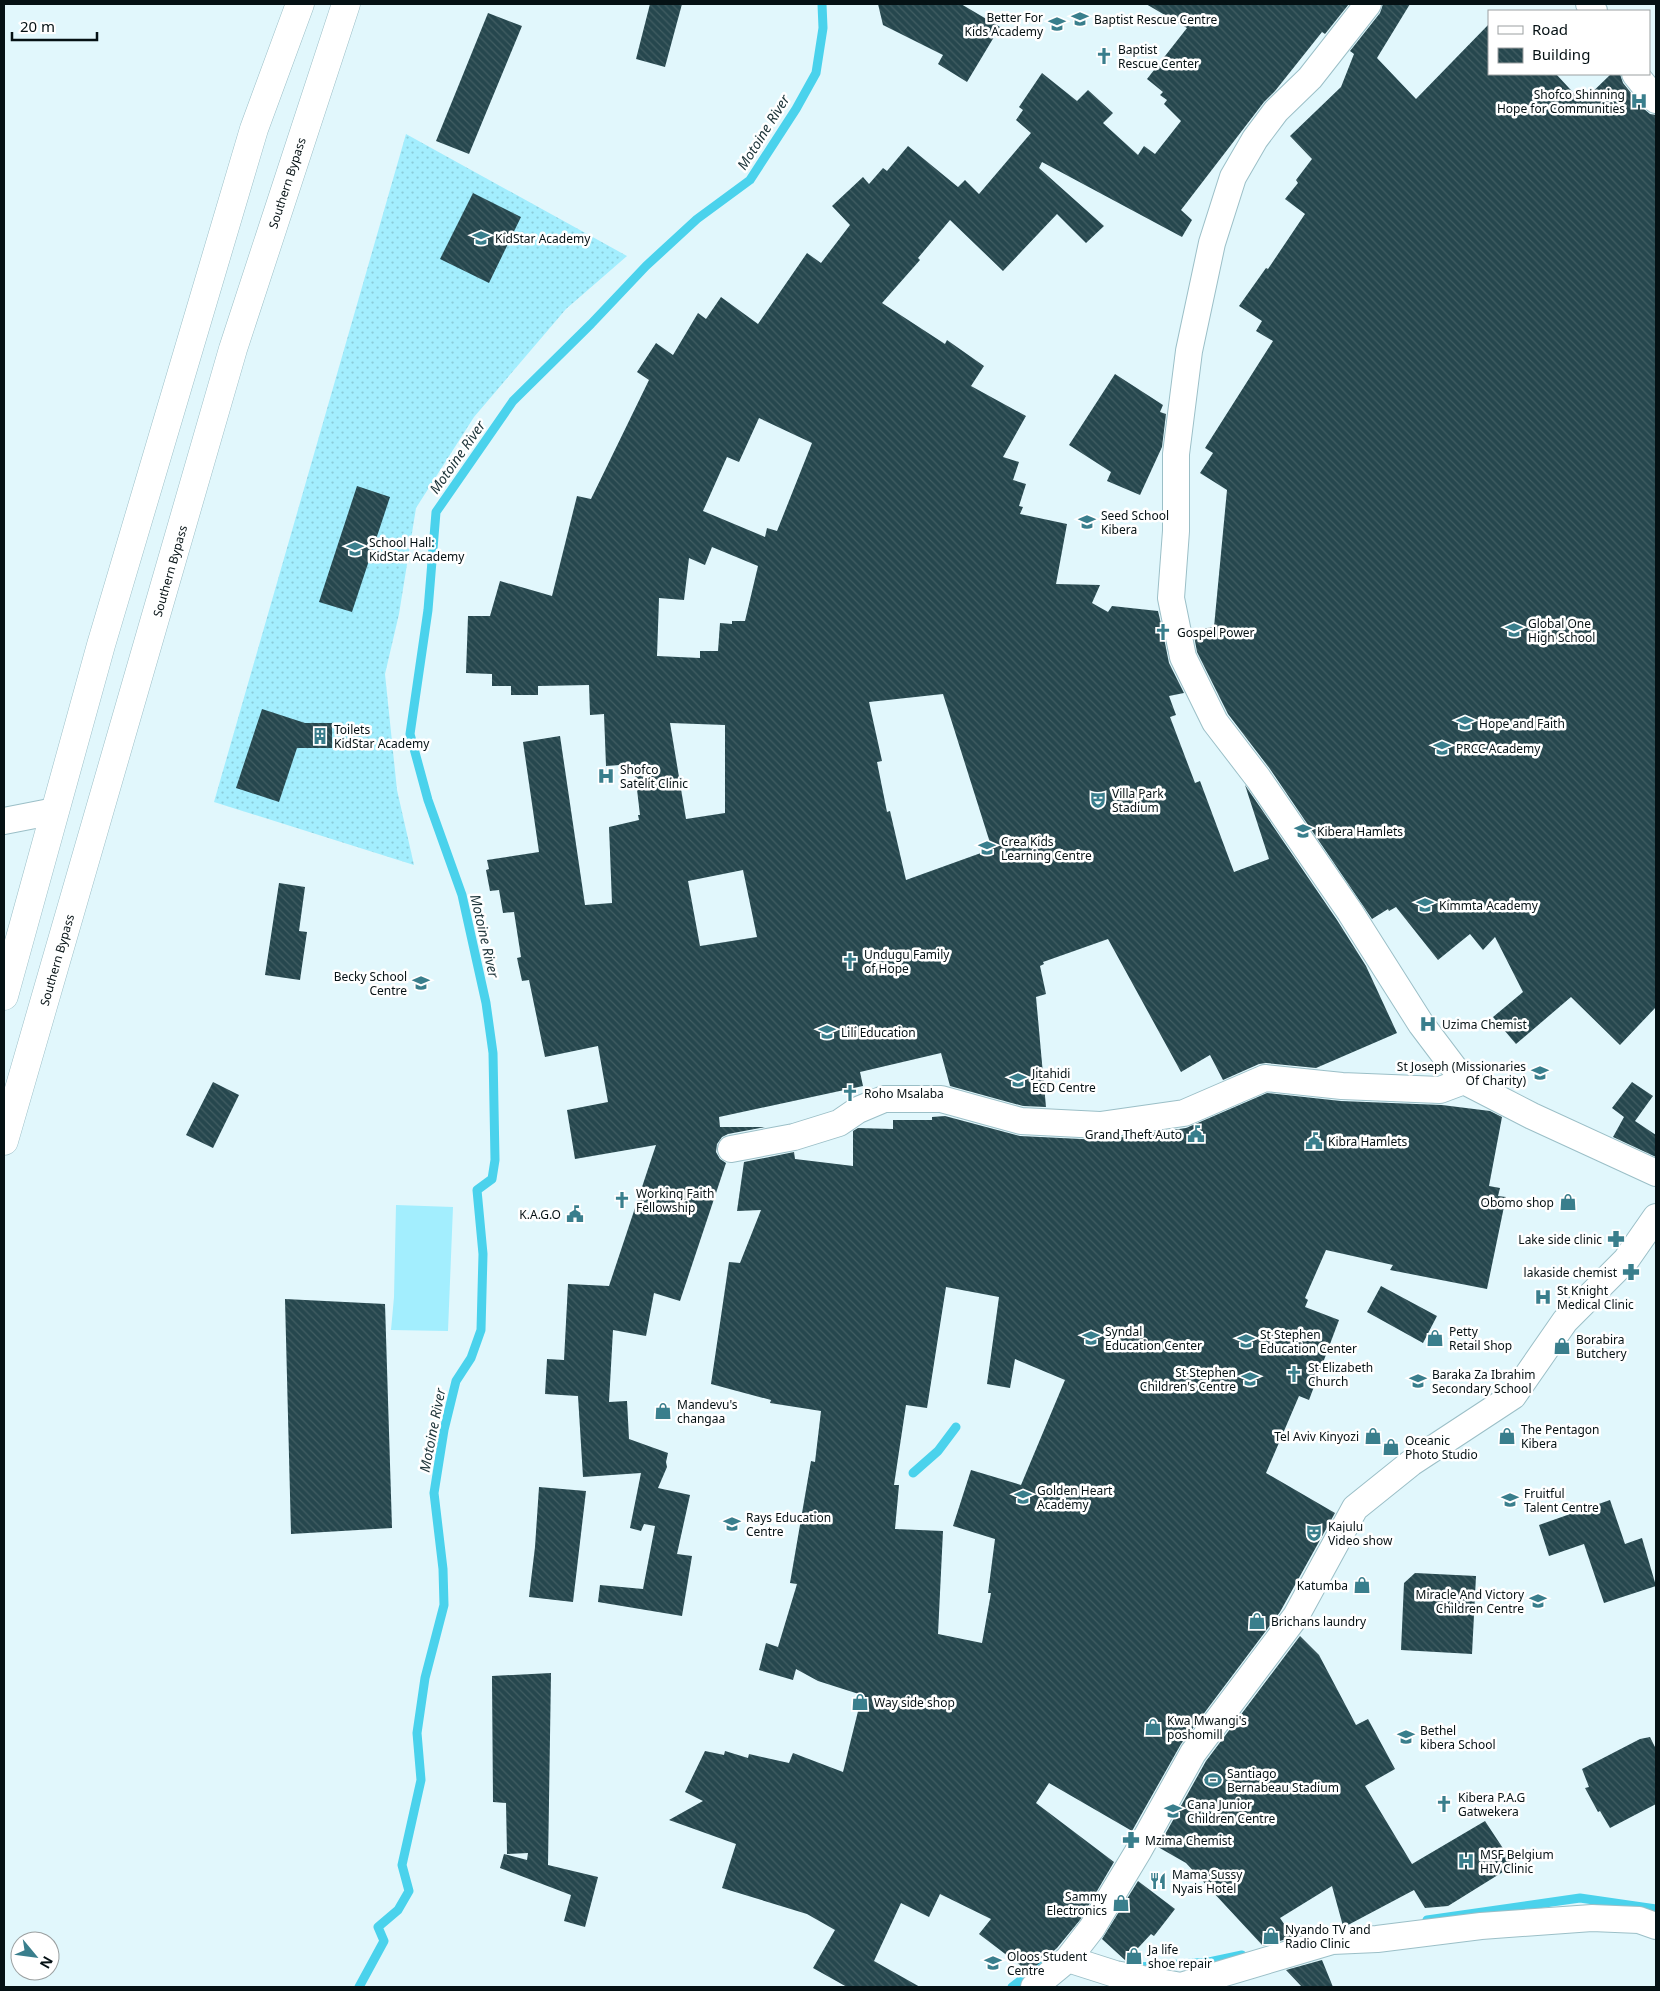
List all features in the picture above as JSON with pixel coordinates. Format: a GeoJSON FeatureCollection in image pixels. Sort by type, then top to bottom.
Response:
{"type":"FeatureCollection","features":[{"type":"Feature","properties":{"kind":"highway"},"geometry":{"type":"LineString","coordinates":[[4,996],[104,635],[254,129],[300,4]]}},
{"type":"Feature","properties":{"kind":"highway","name":"Southern Bypass"},"geometry":{"type":"LineString","coordinates":[[4,1141],[233,350],[346,4]]}},
{"type":"Feature","properties":{"kind":"street"},"geometry":{"type":"LineString","coordinates":[[1368,4],[1310,78],[1276,111],[1256,138],[1233,176],[1226,194],[1212,244],[1189,351],[1176,454],[1176,531],[1171,598],[1183,657],[1215,722],[1258,778],[1350,912],[1421,1024],[1464,1081],[1532,1116],[1656,1174]]}},
{"type":"Feature","properties":{"kind":"street"},"geometry":{"type":"LineString","coordinates":[[1636,75],[1656,100]]}},
{"type":"Feature","properties":{"kind":"street"},"geometry":{"type":"LineString","coordinates":[[4,821],[56,811]]}},
{"type":"Feature","properties":{"kind":"street"},"geometry":{"type":"LineString","coordinates":[[731,1149],[794,1137],[840,1123],[858,1110],[884,1099],[941,1099],[1021,1121],[1100,1125],[1184,1113],[1265,1078],[1342,1086],[1440,1090],[1464,1081]]}},
{"type":"Feature","properties":{"kind":"street"},"geometry":{"type":"LineString","coordinates":[[1034,1987],[1068,1959],[1092,1928],[1121,1881],[1192,1753],[1296,1616],[1355,1508],[1411,1463],[1513,1396],[1565,1321],[1626,1260],[1656,1217]]}},
{"type":"Feature","properties":{"kind":"street"},"geometry":{"type":"LineString","coordinates":[[1068,1959],[1115,1974],[1181,1986],[1332,1941],[1377,1939],[1481,1926],[1592,1918],[1639,1920],[1656,1926]]}},
{"type":"Feature","properties":{"kind":"shaded area"},"geometry":{"type":"Polygon","coordinates":[[[406,134],[627,256],[566,309],[474,417],[416,508],[399,614],[385,674],[397,790],[414,865],[214,802],[406,134]]]}},
{"type":"Feature","properties":{"kind":"shaded area"},"geometry":{"type":"Polygon","coordinates":[[[396,1205],[453,1207],[448,1331],[391,1330],[394,1297],[396,1205]]]}},
{"type":"Feature","properties":{"kind":"building"},"geometry":{"type":"Polygon","coordinates":[[[650,4],[682,4],[665,67],[636,59],[650,4]]]}},
{"type":"Feature","properties":{"kind":"building"},"geometry":{"type":"Polygon","coordinates":[[[878,4],[961,4],[1000,27],[967,82],[938,64],[943,55],[883,25],[878,4]]]}},
{"type":"Feature","properties":{"kind":"building"},"geometry":{"type":"Polygon","coordinates":[[[1146,4],[1349,4],[1325,34],[1322,32],[1264,102],[1181,210],[1192,220],[1182,237],[1042,162],[1039,168],[1104,226],[1086,243],[1057,214],[1003,271],[950,220],[918,258],[920,260],[882,303],[945,344],[947,340],[984,366],[971,386],[1026,416],[1003,457],[1019,462],[1013,480],[1026,484],[1019,506],[1023,507],[1020,514],[1067,524],[1056,584],[1100,585],[1092,603],[1108,612],[1112,606],[1158,611],[1161,624],[1159,634],[1163,633],[1169,663],[1184,693],[1169,696],[1176,715],[1170,717],[1195,783],[1200,781],[1234,872],[1269,859],[1245,785],[1366,966],[1397,1033],[1316,1068],[1266,1063],[1259,1064],[1223,1080],[1210,1055],[1181,1072],[1108,939],[1043,962],[1044,964],[1040,966],[1046,994],[1036,997],[1046,1107],[1023,1106],[950,1086],[941,1053],[860,1072],[863,1086],[719,1117],[720,1127],[765,1127],[728,1134],[722,1137],[717,1144],[716,1152],[720,1159],[726,1163],[680,1301],[654,1293],[646,1336],[613,1330],[609,1402],[627,1401],[629,1439],[668,1453],[667,1467],[658,1488],[690,1495],[677,1554],[692,1556],[682,1616],[598,1602],[600,1585],[643,1589],[655,1526],[644,1524],[641,1531],[630,1528],[641,1473],[583,1477],[578,1396],[545,1394],[547,1359],[564,1360],[568,1284],[609,1286],[656,1145],[575,1159],[567,1110],[608,1102],[598,1046],[545,1057],[529,980],[522,981],[517,958],[521,957],[514,912],[503,913],[499,890],[490,891],[486,870],[489,869],[487,860],[539,852],[523,742],[560,736],[585,905],[612,903],[609,827],[639,820],[634,764],[606,766],[604,714],[590,715],[589,685],[538,686],[538,695],[511,695],[511,686],[492,686],[492,674],[466,673],[468,616],[490,616],[500,581],[552,596],[577,496],[591,499],[649,380],[637,372],[656,343],[673,355],[698,313],[706,319],[721,297],[758,324],[807,253],[821,263],[850,225],[832,206],[863,177],[869,184],[883,168],[887,171],[908,146],[958,187],[965,180],[979,194],[1031,133],[1016,120],[1023,110],[1019,107],[1042,73],[1077,101],[1088,90],[1113,113],[1103,123],[1138,155],[1144,146],[1155,154],[1181,121],[1164,104],[1167,100],[1160,95],[1163,92],[1147,79],[1187,28],[1146,4]],[[759,418],[739,462],[727,457],[703,511],[765,537],[767,528],[777,531],[812,443],[759,418]],[[712,547],[705,565],[689,558],[684,600],[659,598],[657,656],[700,658],[700,651],[718,651],[720,623],[732,624],[732,621],[745,621],[758,566],[712,547]],[[943,694],[869,702],[882,761],[877,762],[887,812],[890,811],[906,880],[992,849],[943,694]],[[670,723],[686,819],[725,813],[725,725],[670,723]],[[743,870],[688,881],[700,946],[757,937],[743,870]]]}},
{"type":"Feature","properties":{"kind":"building"},"geometry":{"type":"Polygon","coordinates":[[[1383,4],[1410,4],[1377,58],[1416,99],[1488,25],[1488,75],[1557,75],[1582,102],[1610,75],[1620,75],[1623,83],[1644,109],[1650,114],[1656,115],[1656,1007],[1620,1045],[1571,997],[1516,1044],[1493,1017],[1523,992],[1495,937],[1483,950],[1470,934],[1438,960],[1396,907],[1389,911],[1388,909],[1372,919],[1270,769],[1228,714],[1197,652],[1193,630],[1214,627],[1227,490],[1200,473],[1213,453],[1205,448],[1273,341],[1256,331],[1262,321],[1239,306],[1266,268],[1268,269],[1305,214],[1285,199],[1298,183],[1296,180],[1312,159],[1290,136],[1341,87],[1354,54],[1350,51],[1380,13],[1383,4]]]}},
{"type":"Feature","properties":{"kind":"building"},"geometry":{"type":"Polygon","coordinates":[[[488,13],[522,26],[469,154],[436,141],[488,13]]]}},
{"type":"Feature","properties":{"kind":"building","name":"KidStar Academy"},"geometry":{"type":"Polygon","coordinates":[[[473,193],[521,217],[489,283],[440,259],[473,193]]]}},
{"type":"Feature","properties":{"kind":"building"},"geometry":{"type":"Polygon","coordinates":[[[1115,374],[1163,405],[1160,412],[1166,414],[1162,447],[1140,495],[1107,481],[1111,472],[1069,445],[1115,374]]]}},
{"type":"Feature","properties":{"kind":"building","name":"School Hall: KidStar Academy"},"geometry":{"type":"Polygon","coordinates":[[[357,486],[390,497],[352,612],[319,602],[357,486]]]}},
{"type":"Feature","properties":{"kind":"building"},"geometry":{"type":"Polygon","coordinates":[[[262,709],[305,723],[332,723],[332,748],[297,748],[279,802],[236,788],[262,709]]]}},
{"type":"Feature","properties":{"kind":"building"},"geometry":{"type":"Polygon","coordinates":[[[279,883],[305,887],[299,931],[307,932],[300,980],[265,975],[279,883]]]}},
{"type":"Feature","properties":{"kind":"building"},"geometry":{"type":"Polygon","coordinates":[[[213,1082],[239,1095],[213,1148],[186,1135],[213,1082]]]}},
{"type":"Feature","properties":{"kind":"building"},"geometry":{"type":"Polygon","coordinates":[[[1632,1082],[1653,1096],[1635,1121],[1656,1135],[1656,1157],[1613,1137],[1624,1117],[1612,1108],[1632,1082]]]}},
{"type":"Feature","properties":{"kind":"building"},"geometry":{"type":"Polygon","coordinates":[[[1267,1093],[1341,1101],[1442,1105],[1490,1111],[1502,1117],[1489,1186],[1500,1188],[1498,1196],[1506,1197],[1487,1289],[1390,1270],[1393,1265],[1326,1250],[1305,1298],[1308,1300],[1305,1307],[1339,1320],[1309,1400],[1299,1396],[1266,1473],[1335,1513],[1280,1612],[1181,1744],[1132,1831],[1049,1783],[1036,1803],[1114,1862],[1080,1920],[1057,1948],[1029,1972],[979,1934],[991,1919],[940,1894],[929,1917],[901,1903],[874,1961],[920,1987],[847,1987],[813,1968],[835,1930],[807,1914],[722,1888],[736,1844],[669,1820],[703,1801],[685,1792],[705,1751],[724,1755],[725,1751],[748,1758],[749,1754],[789,1763],[793,1753],[843,1772],[862,1695],[818,1681],[796,1669],[793,1680],[759,1670],[766,1643],[778,1647],[797,1584],[790,1583],[811,1461],[815,1462],[821,1411],[770,1403],[771,1400],[711,1384],[729,1262],[740,1263],[761,1210],[737,1211],[744,1162],[794,1152],[795,1159],[853,1166],[853,1131],[858,1128],[893,1129],[893,1120],[932,1120],[932,1117],[945,1116],[1020,1136],[1102,1140],[1186,1128],[1267,1093]],[[946,1287],[927,1408],[906,1405],[894,1485],[899,1485],[895,1529],[943,1531],[938,1634],[982,1643],[991,1593],[988,1593],[995,1539],[953,1526],[971,1470],[1021,1485],[1065,1380],[1015,1359],[1010,1388],[987,1384],[999,1297],[946,1287]]]}},
{"type":"Feature","properties":{"kind":"building"},"geometry":{"type":"Polygon","coordinates":[[[1381,1286],[1437,1316],[1423,1343],[1367,1312],[1381,1286]]]}},
{"type":"Feature","properties":{"kind":"building"},"geometry":{"type":"Polygon","coordinates":[[[285,1299],[385,1304],[392,1528],[291,1534],[285,1299]]]}},
{"type":"Feature","properties":{"kind":"building"},"geometry":{"type":"Polygon","coordinates":[[[539,1487],[586,1491],[573,1602],[529,1597],[539,1487]]]}},
{"type":"Feature","properties":{"kind":"building"},"geometry":{"type":"Polygon","coordinates":[[[1610,1500],[1625,1544],[1642,1538],[1656,1586],[1604,1603],[1584,1544],[1549,1556],[1539,1525],[1610,1500]]]}},
{"type":"Feature","properties":{"kind":"building"},"geometry":{"type":"Polygon","coordinates":[[[1415,1573],[1476,1576],[1472,1654],[1401,1650],[1404,1583],[1415,1573]]]}},
{"type":"Feature","properties":{"kind":"building"},"geometry":{"type":"Polygon","coordinates":[[[1300,1636],[1319,1655],[1356,1725],[1368,1719],[1395,1769],[1365,1786],[1412,1864],[1485,1821],[1514,1865],[1448,1906],[1425,1908],[1414,1890],[1343,1926],[1332,1886],[1280,1918],[1293,1937],[1263,1946],[1186,1863],[1158,1847],[1206,1761],[1300,1636]]]}},
{"type":"Feature","properties":{"kind":"building"},"geometry":{"type":"Polygon","coordinates":[[[551,1673],[548,1865],[598,1877],[585,1927],[564,1921],[571,1895],[500,1868],[504,1854],[527,1860],[528,1853],[507,1854],[506,1803],[493,1802],[492,1676],[551,1673]]]}},
{"type":"Feature","properties":{"kind":"building"},"geometry":{"type":"Polygon","coordinates":[[[1650,1737],[1656,1749],[1656,1804],[1610,1828],[1600,1811],[1598,1812],[1585,1788],[1589,1787],[1582,1769],[1640,1739],[1650,1737]]]}},
{"type":"Feature","properties":{"kind":"building"},"geometry":{"type":"Polygon","coordinates":[[[1138,1881],[1175,1909],[1154,1936],[1151,1934],[1126,1961],[1102,1939],[1138,1881]]]}},
{"type":"Feature","properties":{"kind":"building"},"geometry":{"type":"Polygon","coordinates":[[[1322,1960],[1333,1987],[1302,1987],[1286,1970],[1322,1960]]]}},
{"type":"Feature","properties":{"kind":"waterway","name":"Motoine River"},"geometry":{"type":"LineString","coordinates":[[359,1987],[384,1941],[378,1927],[398,1910],[409,1891],[402,1865],[421,1780],[417,1733],[425,1678],[444,1605],[443,1569],[434,1493],[444,1430],[456,1381],[471,1358],[481,1330],[483,1254],[477,1190],[492,1179],[495,1160],[493,1053],[486,1003],[462,895],[428,800],[410,734],[428,610],[436,512],[513,401],[591,324],[646,266],[697,219],[750,180],[796,109],[816,73],[823,28],[822,4]]}},
{"type":"Feature","properties":{"kind":"waterway"},"geometry":{"type":"LineString","coordinates":[[913,1473],[938,1451],[956,1427]]}},
{"type":"Feature","properties":{"kind":"waterway"},"geometry":{"type":"LineString","coordinates":[[1427,1920],[1580,1898],[1656,1909]]}},
{"type":"Feature","properties":{"kind":"waterway"},"geometry":{"type":"LineString","coordinates":[[1139,1967],[1209,1962],[1242,1955]]}},
{"type":"Feature","properties":{"kind":"waterway"},"geometry":{"type":"LineString","coordinates":[[1012,1987],[1043,1963]]}},
{"type":"Feature","properties":{"kind":"place","name":"Baptist Rescue Centre"},"geometry":{"type":"Point","coordinates":[1080,19]}},
{"type":"Feature","properties":{"kind":"place","name":"Better For Kids Academy"},"geometry":{"type":"Point","coordinates":[1057,24]}},
{"type":"Feature","properties":{"kind":"place","name":"Baptist Rescue Center"},"geometry":{"type":"Point","coordinates":[1104,56]}},
{"type":"Feature","properties":{"kind":"place","name":"Shofco Shinning Hope for Communities"},"geometry":{"type":"Point","coordinates":[1639,101]}},
{"type":"Feature","properties":{"kind":"place","name":"KidStar Academy"},"geometry":{"type":"Point","coordinates":[481,238]}},
{"type":"Feature","properties":{"kind":"place","name":"Seed School Kibera"},"geometry":{"type":"Point","coordinates":[1087,522]}},
{"type":"Feature","properties":{"kind":"place","name":"School Hall: KidStar Academy"},"geometry":{"type":"Point","coordinates":[355,549]}},
{"type":"Feature","properties":{"kind":"place","name":"Global One High School"},"geometry":{"type":"Point","coordinates":[1514,630]}},
{"type":"Feature","properties":{"kind":"place","name":"Gospel Power"},"geometry":{"type":"Point","coordinates":[1163,632]}},
{"type":"Feature","properties":{"kind":"place","name":"Hope and Faith"},"geometry":{"type":"Point","coordinates":[1465,723]}},
{"type":"Feature","properties":{"kind":"place","name":"Toilets KidStar Academy"},"geometry":{"type":"Point","coordinates":[320,736]}},
{"type":"Feature","properties":{"kind":"place","name":"PRCC Academy"},"geometry":{"type":"Point","coordinates":[1442,748]}},
{"type":"Feature","properties":{"kind":"place","name":"Shofco Satelit Clinic"},"geometry":{"type":"Point","coordinates":[606,776]}},
{"type":"Feature","properties":{"kind":"place","name":"Villa Park Stadium"},"geometry":{"type":"Point","coordinates":[1098,800]}},
{"type":"Feature","properties":{"kind":"place","name":"Kibera Hamlets"},"geometry":{"type":"Point","coordinates":[1303,831]}},
{"type":"Feature","properties":{"kind":"place","name":"Crea Kids Learning Centre"},"geometry":{"type":"Point","coordinates":[987,848]}},
{"type":"Feature","properties":{"kind":"place","name":"Kimmta Academy"},"geometry":{"type":"Point","coordinates":[1425,905]}},
{"type":"Feature","properties":{"kind":"place","name":"Undugu Family of Hope"},"geometry":{"type":"Point","coordinates":[850,961]}},
{"type":"Feature","properties":{"kind":"place","name":"Becky School Centre"},"geometry":{"type":"Point","coordinates":[421,983]}},
{"type":"Feature","properties":{"kind":"place","name":"Uzima Chemist"},"geometry":{"type":"Point","coordinates":[1428,1024]}},
{"type":"Feature","properties":{"kind":"place","name":"Lili Education"},"geometry":{"type":"Point","coordinates":[827,1032]}},
{"type":"Feature","properties":{"kind":"place","name":"St Joseph (Missionaries Of Charity)"},"geometry":{"type":"Point","coordinates":[1540,1073]}},
{"type":"Feature","properties":{"kind":"place","name":"Jitahidi ECD Centre"},"geometry":{"type":"Point","coordinates":[1018,1080]}},
{"type":"Feature","properties":{"kind":"place","name":"Roho Msalaba"},"geometry":{"type":"Point","coordinates":[850,1093]}},
{"type":"Feature","properties":{"kind":"place","name":"Grand Theft Auto"},"geometry":{"type":"Point","coordinates":[1196,1134]}},
{"type":"Feature","properties":{"kind":"place","name":"Kibra Hamlets"},"geometry":{"type":"Point","coordinates":[1314,1141]}},
{"type":"Feature","properties":{"kind":"place","name":"Working Faith Fellowship"},"geometry":{"type":"Point","coordinates":[622,1200]}},
{"type":"Feature","properties":{"kind":"place","name":"Obomo shop"},"geometry":{"type":"Point","coordinates":[1568,1202]}},
{"type":"Feature","properties":{"kind":"place","name":"K.A.G.O"},"geometry":{"type":"Point","coordinates":[575,1214]}},
{"type":"Feature","properties":{"kind":"place","name":"Lake side clinic"},"geometry":{"type":"Point","coordinates":[1616,1239]}},
{"type":"Feature","properties":{"kind":"place","name":"lakaside chemist"},"geometry":{"type":"Point","coordinates":[1631,1272]}},
{"type":"Feature","properties":{"kind":"place","name":"St Knight Medical Clinic"},"geometry":{"type":"Point","coordinates":[1543,1297]}},
{"type":"Feature","properties":{"kind":"place","name":"Syndal Education Center"},"geometry":{"type":"Point","coordinates":[1091,1338]}},
{"type":"Feature","properties":{"kind":"place","name":"Petty Retail Shop"},"geometry":{"type":"Point","coordinates":[1435,1338]}},
{"type":"Feature","properties":{"kind":"place","name":"St Stephen Education Center"},"geometry":{"type":"Point","coordinates":[1246,1341]}},
{"type":"Feature","properties":{"kind":"place","name":"Borabira Butchery"},"geometry":{"type":"Point","coordinates":[1562,1346]}},
{"type":"Feature","properties":{"kind":"place","name":"St Elizabeth Church"},"geometry":{"type":"Point","coordinates":[1294,1374]}},
{"type":"Feature","properties":{"kind":"place","name":"St Stephen Children's Centre"},"geometry":{"type":"Point","coordinates":[1250,1379]}},
{"type":"Feature","properties":{"kind":"place","name":"Baraka Za Ibrahim Secondary School"},"geometry":{"type":"Point","coordinates":[1418,1381]}},
{"type":"Feature","properties":{"kind":"place","name":"Mandevu's changaa"},"geometry":{"type":"Point","coordinates":[663,1411]}},
{"type":"Feature","properties":{"kind":"place","name":"Tel Aviv Kinyozi"},"geometry":{"type":"Point","coordinates":[1373,1436]}},
{"type":"Feature","properties":{"kind":"place","name":"The Pentagon Kibera"},"geometry":{"type":"Point","coordinates":[1507,1436]}},
{"type":"Feature","properties":{"kind":"place","name":"Oceanic Photo Studio"},"geometry":{"type":"Point","coordinates":[1391,1447]}},
{"type":"Feature","properties":{"kind":"place","name":"Golden Heart Academy"},"geometry":{"type":"Point","coordinates":[1023,1497]}},
{"type":"Feature","properties":{"kind":"place","name":"Fruitful Talent Centre"},"geometry":{"type":"Point","coordinates":[1510,1500]}},
{"type":"Feature","properties":{"kind":"place","name":"Rays Education Centre"},"geometry":{"type":"Point","coordinates":[732,1524]}},
{"type":"Feature","properties":{"kind":"place","name":"Kajulu Video show"},"geometry":{"type":"Point","coordinates":[1314,1533]}},
{"type":"Feature","properties":{"kind":"place","name":"Katumba"},"geometry":{"type":"Point","coordinates":[1362,1585]}},
{"type":"Feature","properties":{"kind":"place","name":"Miracle And Victory Children Centre"},"geometry":{"type":"Point","coordinates":[1538,1601]}},
{"type":"Feature","properties":{"kind":"place","name":"Brichans laundry"},"geometry":{"type":"Point","coordinates":[1257,1621]}},
{"type":"Feature","properties":{"kind":"place","name":"Way side shop"},"geometry":{"type":"Point","coordinates":[860,1702]}},
{"type":"Feature","properties":{"kind":"place","name":"Kwa Mwangi's poshomill"},"geometry":{"type":"Point","coordinates":[1153,1727]}},
{"type":"Feature","properties":{"kind":"place","name":"Bethel kibera School"},"geometry":{"type":"Point","coordinates":[1406,1737]}},
{"type":"Feature","properties":{"kind":"place","name":"Santiago Bernabeau Stadium"},"geometry":{"type":"Point","coordinates":[1213,1780]}},
{"type":"Feature","properties":{"kind":"place","name":"Kibera P.A.G Gatwekera"},"geometry":{"type":"Point","coordinates":[1444,1804]}},
{"type":"Feature","properties":{"kind":"place","name":"Cana Junior Children Centre"},"geometry":{"type":"Point","coordinates":[1173,1811]}},
{"type":"Feature","properties":{"kind":"place","name":"Mzima Chemist"},"geometry":{"type":"Point","coordinates":[1131,1840]}},
{"type":"Feature","properties":{"kind":"place","name":"MSF Belgium HIV Clinic"},"geometry":{"type":"Point","coordinates":[1466,1861]}},
{"type":"Feature","properties":{"kind":"place","name":"Mama Sussy Nyais Hotel"},"geometry":{"type":"Point","coordinates":[1158,1881]}},
{"type":"Feature","properties":{"kind":"place","name":"Sammy Electronics"},"geometry":{"type":"Point","coordinates":[1121,1903]}},
{"type":"Feature","properties":{"kind":"place","name":"Nyando TV and Radio Clinic"},"geometry":{"type":"Point","coordinates":[1271,1936]}},
{"type":"Feature","properties":{"kind":"place","name":"Ja life shoe repair"},"geometry":{"type":"Point","coordinates":[1134,1956]}},
{"type":"Feature","properties":{"kind":"place","name":"Oloos Student Centre"},"geometry":{"type":"Point","coordinates":[993,1963]}}]}
